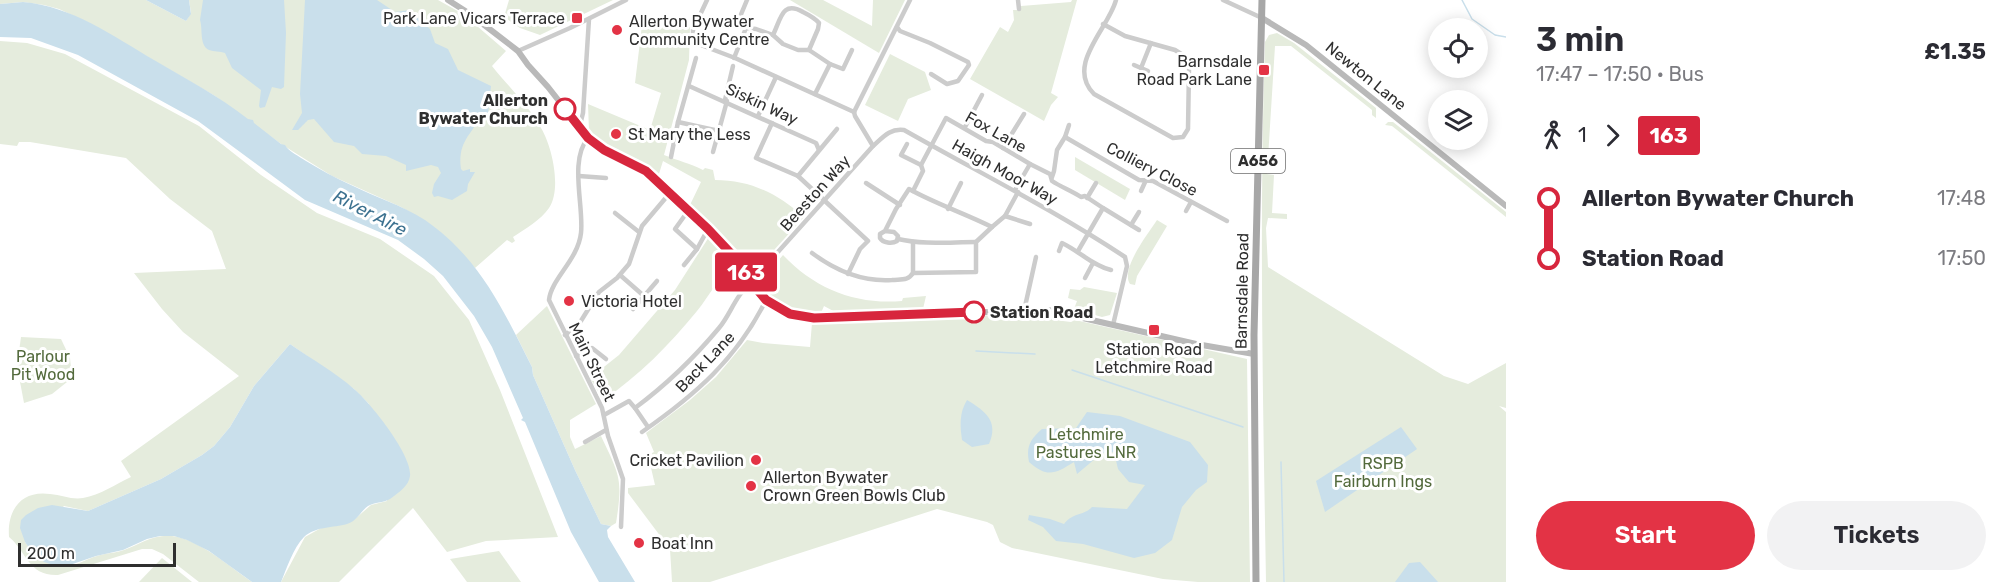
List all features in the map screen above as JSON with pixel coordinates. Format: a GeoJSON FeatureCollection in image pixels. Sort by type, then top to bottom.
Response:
{"type":"FeatureCollection","features":[{"type":"Feature","properties":{"kind":"main road","name":"Barnsdale Road"},"geometry":{"type":"LineString","coordinates":[[1256,582],[1254,354],[1262,0]]}},
{"type":"Feature","properties":{"kind":"street"},"geometry":{"type":"LineString","coordinates":[[448,0],[518,51],[588,138],[604,150],[646,171],[708,229],[738,261],[766,300],[790,314],[814,318],[1024,310],[1055,311],[1196,344],[1254,354]]}},
{"type":"Feature","properties":{"kind":"street"},"geometry":{"type":"LineString","coordinates":[[518,51],[626,0]]}},
{"type":"Feature","properties":{"kind":"street"},"geometry":{"type":"LineString","coordinates":[[693,50],[693,34],[707,0]]}},
{"type":"Feature","properties":{"kind":"street"},"geometry":{"type":"LineString","coordinates":[[747,0],[737,24],[773,35],[789,47],[809,50],[830,64],[843,69],[852,50]]}},
{"type":"Feature","properties":{"kind":"street"},"geometry":{"type":"LineString","coordinates":[[854,112],[910,0]]}},
{"type":"Feature","properties":{"kind":"street"},"geometry":{"type":"LineString","coordinates":[[1018,0],[1018,9]]}},
{"type":"Feature","properties":{"kind":"street"},"geometry":{"type":"LineString","coordinates":[[1103,24],[1125,36],[1179,52],[1188,61],[1188,129],[1181,138],[1173,138],[1094,94],[1089,88],[1085,75],[1087,59],[1093,43],[1103,24],[1111,13],[1116,0]]}},
{"type":"Feature","properties":{"kind":"street"},"geometry":{"type":"LineString","coordinates":[[1223,0],[1262,18]]}},
{"type":"Feature","properties":{"kind":"street"},"geometry":{"type":"LineString","coordinates":[[773,35],[786,9],[790,6],[795,7],[819,23],[809,50]]}},
{"type":"Feature","properties":{"kind":"street","name":"Newton Lane"},"geometry":{"type":"LineString","coordinates":[[1262,18],[1306,45],[1506,206]]}},
{"type":"Feature","properties":{"kind":"street"},"geometry":{"type":"LineString","coordinates":[[577,126],[584,113],[589,19]]}},
{"type":"Feature","properties":{"kind":"street"},"geometry":{"type":"LineString","coordinates":[[897,27],[908,35],[964,59],[969,65],[958,81],[947,84],[932,74]]}},
{"type":"Feature","properties":{"kind":"street"},"geometry":{"type":"LineString","coordinates":[[734,58],[746,28]]}},
{"type":"Feature","properties":{"kind":"street"},"geometry":{"type":"LineString","coordinates":[[693,42],[776,76],[854,112],[873,146]]}},
{"type":"Feature","properties":{"kind":"street"},"geometry":{"type":"LineString","coordinates":[[1141,68],[1151,44]]}},
{"type":"Feature","properties":{"kind":"street"},"geometry":{"type":"LineString","coordinates":[[672,157],[678,122],[696,58]]}},
{"type":"Feature","properties":{"kind":"street"},"geometry":{"type":"LineString","coordinates":[[815,94],[830,64]]}},
{"type":"Feature","properties":{"kind":"street"},"geometry":{"type":"LineString","coordinates":[[1134,65],[1148,71]]}},
{"type":"Feature","properties":{"kind":"street"},"geometry":{"type":"LineString","coordinates":[[713,152],[733,66]]}},
{"type":"Feature","properties":{"kind":"street"},"geometry":{"type":"LineString","coordinates":[[758,116],[776,76]]}},
{"type":"Feature","properties":{"kind":"street","name":"Siskin Way"},"geometry":{"type":"LineString","coordinates":[[689,86],[816,143],[819,150]]}},
{"type":"Feature","properties":{"kind":"street"},"geometry":{"type":"LineString","coordinates":[[965,127],[982,96]]}},
{"type":"Feature","properties":{"kind":"street"},"geometry":{"type":"LineString","coordinates":[[1004,148],[1024,114]]}},
{"type":"Feature","properties":{"kind":"street","name":"Fox Lane"},"geometry":{"type":"LineString","coordinates":[[932,146],[946,118],[1050,174],[1052,181],[1087,198],[1139,230]]}},
{"type":"Feature","properties":{"kind":"street"},"geometry":{"type":"LineString","coordinates":[[678,122],[719,131]]}},
{"type":"Feature","properties":{"kind":"street"},"geometry":{"type":"LineString","coordinates":[[772,123],[756,158],[798,176],[868,241]]}},
{"type":"Feature","properties":{"kind":"street"},"geometry":{"type":"LineString","coordinates":[[1052,177],[1057,150],[1069,125]]}},
{"type":"Feature","properties":{"kind":"street"},"geometry":{"type":"LineString","coordinates":[[798,176],[837,129]]}},
{"type":"Feature","properties":{"kind":"street","name":"Haigh Moor Way"},"geometry":{"type":"LineString","coordinates":[[873,146],[885,134],[898,129],[904,130],[1088,232],[1125,257],[1127,266],[1113,325]]}},
{"type":"Feature","properties":{"kind":"street","name":"Colliery Close"},"geometry":{"type":"LineString","coordinates":[[1065,136],[1139,180],[1154,181],[1227,221]]}},
{"type":"Feature","properties":{"kind":"street","name":"Main Street"},"geometry":{"type":"LineString","coordinates":[[588,138],[580,149],[581,227],[579,244],[552,289],[549,300],[604,415],[606,430],[623,479],[621,527]]}},
{"type":"Feature","properties":{"kind":"street"},"geometry":{"type":"LineString","coordinates":[[879,238],[880,233],[885,231],[896,209],[923,171],[921,165],[901,155],[907,144]]}},
{"type":"Feature","properties":{"kind":"street","name":"Beeston Way"},"geometry":{"type":"LineString","coordinates":[[634,408],[663,386],[691,359],[722,325],[744,289],[873,146]]}},
{"type":"Feature","properties":{"kind":"street"},"geometry":{"type":"LineString","coordinates":[[921,165],[932,146]]}},
{"type":"Feature","properties":{"kind":"street","name":"Fox Lane"},"geometry":{"type":"LineString","coordinates":[[1005,216],[1030,164]]}},
{"type":"Feature","properties":{"kind":"street"},"geometry":{"type":"LineString","coordinates":[[579,176],[606,178]]}},
{"type":"Feature","properties":{"kind":"street"},"geometry":{"type":"LineString","coordinates":[[1141,190],[1146,180]]}},
{"type":"Feature","properties":{"kind":"street"},"geometry":{"type":"LineString","coordinates":[[866,183],[900,205]]}},
{"type":"Feature","properties":{"kind":"street"},"geometry":{"type":"LineString","coordinates":[[948,209],[961,183]]}},
{"type":"Feature","properties":{"kind":"street"},"geometry":{"type":"LineString","coordinates":[[1087,198],[1096,183]]}},
{"type":"Feature","properties":{"kind":"street"},"geometry":{"type":"LineString","coordinates":[[911,190],[948,209],[961,212],[992,227]]}},
{"type":"Feature","properties":{"kind":"street"},"geometry":{"type":"LineString","coordinates":[[565,334],[582,321],[601,291],[620,276],[633,257],[639,232],[645,221],[669,194]]}},
{"type":"Feature","properties":{"kind":"street"},"geometry":{"type":"LineString","coordinates":[[1186,211],[1191,202]]}},
{"type":"Feature","properties":{"kind":"street"},"geometry":{"type":"LineString","coordinates":[[1078,251],[1103,208]]}},
{"type":"Feature","properties":{"kind":"street"},"geometry":{"type":"LineString","coordinates":[[688,211],[675,229],[697,249]]}},
{"type":"Feature","properties":{"kind":"street"},"geometry":{"type":"LineString","coordinates":[[1131,225],[1139,212]]}},
{"type":"Feature","properties":{"kind":"street"},"geometry":{"type":"LineString","coordinates":[[615,213],[639,232]]}},
{"type":"Feature","properties":{"kind":"street"},"geometry":{"type":"LineString","coordinates":[[898,239],[948,244],[976,242],[1005,216],[1030,224]]}},
{"type":"Feature","properties":{"kind":"street"},"geometry":{"type":"LineString","coordinates":[[684,266],[708,229]]}},
{"type":"Feature","properties":{"kind":"street"},"geometry":{"type":"LineString","coordinates":[[885,231],[895,233],[898,239]]}},
{"type":"Feature","properties":{"kind":"street"},"geometry":{"type":"LineString","coordinates":[[848,274],[860,249],[868,241],[879,238]]}},
{"type":"Feature","properties":{"kind":"street"},"geometry":{"type":"LineString","coordinates":[[879,238],[889,243],[894,243],[898,239]]}},
{"type":"Feature","properties":{"kind":"street"},"geometry":{"type":"LineString","coordinates":[[913,242],[913,273]]}},
{"type":"Feature","properties":{"kind":"street"},"geometry":{"type":"LineString","coordinates":[[812,253],[830,266],[848,274],[867,279],[907,279],[913,273],[976,272],[976,242]]}},
{"type":"Feature","properties":{"kind":"street"},"geometry":{"type":"LineString","coordinates":[[1059,251],[1062,243],[1078,251],[1093,263],[1111,270]]}},
{"type":"Feature","properties":{"kind":"street"},"geometry":{"type":"LineString","coordinates":[[1024,310],[1036,257]]}},
{"type":"Feature","properties":{"kind":"street"},"geometry":{"type":"LineString","coordinates":[[1085,278],[1093,263]]}},
{"type":"Feature","properties":{"kind":"street"},"geometry":{"type":"LineString","coordinates":[[620,276],[644,296]]}},
{"type":"Feature","properties":{"kind":"street"},"geometry":{"type":"LineString","coordinates":[[633,309],[657,281]]}},
{"type":"Feature","properties":{"kind":"street","name":"Back Lane"},"geometry":{"type":"LineString","coordinates":[[642,432],[705,384],[754,326],[766,300]]}},
{"type":"Feature","properties":{"kind":"street"},"geometry":{"type":"LineString","coordinates":[[576,356],[592,348],[606,359]]}},
{"type":"Feature","properties":{"kind":"street"},"geometry":{"type":"LineString","coordinates":[[604,415],[629,401],[648,427]]}},
{"type":"Feature","properties":{"kind":"street"},"geometry":{"type":"LineString","coordinates":[[585,442],[606,430]]}},
{"type":"Feature","properties":{"kind":"green space"},"geometry":{"type":"Polygon","coordinates":[[[0,0],[146,0],[186,21],[191,13],[189,0],[438,0],[463,14],[506,51],[492,66],[530,112],[545,136],[554,168],[553,200],[542,216],[513,237],[515,241],[512,243],[507,240],[475,268],[452,243],[425,221],[401,207],[332,176],[281,144],[215,96],[89,23],[59,9],[44,5],[23,2],[0,4],[0,0]]]}},
{"type":"Feature","properties":{"kind":"green space"},"geometry":{"type":"Polygon","coordinates":[[[509,0],[613,0],[540,35],[520,28],[504,17],[509,0]]]}},
{"type":"Feature","properties":{"kind":"green space"},"geometry":{"type":"Polygon","coordinates":[[[790,0],[823,0],[872,26],[873,0],[905,0],[879,53],[790,0]]]}},
{"type":"Feature","properties":{"kind":"green space"},"geometry":{"type":"Polygon","coordinates":[[[1077,0],[1051,93],[1058,97],[1051,105],[1044,121],[970,79],[1000,27],[1008,32],[1014,20],[1013,10],[1021,10],[1021,6],[1071,2],[1077,0]]]}},
{"type":"Feature","properties":{"kind":"green space"},"geometry":{"type":"Polygon","coordinates":[[[642,25],[690,27],[689,60],[664,155],[703,170],[705,168],[713,170],[715,180],[740,183],[763,190],[774,195],[804,217],[765,260],[762,259],[756,265],[750,265],[689,207],[701,182],[663,161],[658,177],[642,164],[605,145],[589,131],[588,104],[650,130],[661,93],[635,83],[642,25]]]}},
{"type":"Feature","properties":{"kind":"green space","name":"RSPB Fairburn Ings"},"geometry":{"type":"Polygon","coordinates":[[[1277,33],[1294,43],[1376,108],[1376,118],[1372,115],[1372,110],[1291,46],[1275,46],[1267,174],[1274,175],[1272,213],[1287,214],[1287,219],[1268,218],[1266,228],[1268,267],[1444,376],[1468,384],[1506,363],[1506,408],[1499,406],[1506,412],[1506,582],[1266,582],[1262,312],[1263,110],[1265,42],[1269,35],[1277,33]]]}},
{"type":"Feature","properties":{"kind":"green space"},"geometry":{"type":"Polygon","coordinates":[[[0,41],[27,43],[65,54],[199,126],[261,175],[317,213],[380,239],[434,276],[469,320],[500,390],[558,537],[486,541],[447,552],[413,508],[339,582],[281,582],[305,537],[321,528],[355,519],[371,505],[387,501],[369,404],[354,389],[290,344],[254,386],[230,427],[214,446],[202,455],[161,479],[88,511],[64,506],[25,542],[33,552],[48,563],[67,566],[124,550],[153,538],[172,536],[193,542],[252,582],[199,582],[163,554],[152,549],[142,549],[58,575],[40,572],[34,567],[9,537],[10,518],[18,504],[31,495],[40,494],[75,498],[89,497],[131,477],[121,461],[239,376],[183,332],[134,273],[226,269],[212,231],[170,199],[126,158],[30,142],[19,142],[17,146],[0,144],[0,41]]]}},
{"type":"Feature","properties":{"kind":"green space"},"geometry":{"type":"Polygon","coordinates":[[[890,54],[925,72],[931,90],[908,99],[898,121],[865,105],[890,54]]]}},
{"type":"Feature","properties":{"kind":"green space"},"geometry":{"type":"Polygon","coordinates":[[[1393,122],[1506,212],[1506,217],[1392,126],[1385,125],[1393,122]]]}},
{"type":"Feature","properties":{"kind":"green space"},"geometry":{"type":"Polygon","coordinates":[[[1075,157],[1130,189],[1125,200],[1075,170],[1075,157]]]}},
{"type":"Feature","properties":{"kind":"green space"},"geometry":{"type":"Polygon","coordinates":[[[1157,220],[1167,226],[1137,276],[1135,285],[1130,284],[1128,278],[1132,261],[1157,220]]]}},
{"type":"Feature","properties":{"kind":"green space"},"geometry":{"type":"Polygon","coordinates":[[[709,237],[735,264],[724,274],[697,311],[665,347],[629,381],[603,400],[590,378],[619,355],[675,290],[709,237]]]}},
{"type":"Feature","properties":{"kind":"green space"},"geometry":{"type":"Polygon","coordinates":[[[783,255],[809,277],[837,292],[885,302],[926,296],[923,309],[837,313],[824,306],[821,313],[813,313],[786,306],[777,302],[759,283],[783,255]]]}},
{"type":"Feature","properties":{"kind":"green space"},"geometry":{"type":"Polygon","coordinates":[[[1084,287],[1117,293],[1110,315],[1102,317],[1074,309],[1077,301],[1068,298],[1070,289],[1080,290],[1084,287]]]}},
{"type":"Feature","properties":{"kind":"green space"},"geometry":{"type":"Polygon","coordinates":[[[547,306],[596,404],[570,420],[570,437],[575,449],[601,436],[616,470],[619,496],[616,523],[611,526],[601,524],[516,335],[547,306]]]}},
{"type":"Feature","properties":{"kind":"green space","name":"Letchmire Pastures LNR"},"geometry":{"type":"Polygon","coordinates":[[[1044,313],[1062,317],[1063,321],[1075,320],[1247,359],[1250,582],[1163,579],[1012,548],[1000,542],[993,525],[937,509],[710,582],[672,582],[670,549],[628,493],[628,488],[655,485],[648,455],[654,452],[646,433],[716,377],[747,340],[810,347],[812,323],[956,319],[1044,313]]]}},
{"type":"Feature","properties":{"kind":"green space","name":"Parlour Pit Wood"},"geometry":{"type":"Polygon","coordinates":[[[21,337],[61,339],[70,358],[72,378],[52,394],[24,403],[17,366],[21,337]]]}},
{"type":"Feature","properties":{"kind":"green space"},"geometry":{"type":"Polygon","coordinates":[[[499,551],[521,582],[467,582],[450,559],[499,551]]]}},
{"type":"Feature","properties":{"kind":"green space"},"geometry":{"type":"Polygon","coordinates":[[[162,558],[192,582],[139,582],[162,558]]]}},
{"type":"Feature","properties":{"kind":"water"},"geometry":{"type":"Polygon","coordinates":[[[146,0],[189,0],[191,14],[186,21],[146,0]]]}},
{"type":"Feature","properties":{"kind":"water"},"geometry":{"type":"Polygon","coordinates":[[[203,0],[284,0],[286,33],[284,87],[281,89],[272,87],[265,107],[260,108],[259,106],[261,90],[232,68],[225,53],[206,48],[200,20],[203,0]]]}},
{"type":"Feature","properties":{"kind":"water"},"geometry":{"type":"Polygon","coordinates":[[[305,0],[377,0],[395,12],[410,10],[430,29],[435,43],[448,49],[458,70],[491,86],[488,114],[485,118],[480,119],[462,148],[461,169],[463,171],[470,169],[470,172],[475,172],[467,191],[452,200],[434,197],[432,193],[434,184],[441,173],[438,167],[431,165],[406,171],[406,165],[386,156],[362,154],[354,146],[334,142],[314,119],[308,120],[298,130],[292,130],[302,113],[300,94],[305,0]]]}},
{"type":"Feature","properties":{"kind":"water","name":"River Aire"},"geometry":{"type":"Polygon","coordinates":[[[23,2],[58,9],[107,32],[253,120],[281,144],[306,161],[339,180],[398,205],[425,220],[461,251],[488,286],[511,325],[532,367],[533,375],[601,524],[611,526],[607,530],[608,537],[635,582],[599,582],[571,532],[525,422],[521,420],[523,418],[492,347],[474,316],[443,276],[398,240],[305,200],[198,121],[78,55],[31,38],[0,37],[0,4],[23,2]]]}},
{"type":"Feature","properties":{"kind":"water"},"geometry":{"type":"Polygon","coordinates":[[[290,344],[354,389],[389,430],[409,467],[409,480],[400,492],[390,499],[368,506],[350,523],[309,533],[293,552],[281,582],[252,582],[209,551],[174,536],[147,539],[123,550],[67,566],[56,566],[44,562],[31,551],[20,528],[21,520],[38,508],[52,505],[88,511],[161,479],[214,446],[230,427],[254,386],[290,344]]]}},
{"type":"Feature","properties":{"kind":"water"},"geometry":{"type":"Polygon","coordinates":[[[967,400],[985,413],[991,423],[992,436],[989,444],[972,447],[962,440],[961,420],[967,400]]]}},
{"type":"Feature","properties":{"kind":"water"},"geometry":{"type":"Polygon","coordinates":[[[1087,412],[1120,416],[1190,442],[1208,465],[1207,482],[1196,490],[1182,507],[1172,540],[1155,553],[1134,558],[1083,544],[1056,541],[1043,527],[1028,520],[1029,515],[1064,524],[1072,517],[1092,507],[1127,509],[1145,485],[1129,482],[1118,469],[1114,452],[1102,453],[1077,474],[1074,462],[1056,471],[1046,472],[1029,462],[1030,444],[1042,429],[1076,428],[1087,412]]]}},
{"type":"Feature","properties":{"kind":"water"},"geometry":{"type":"Polygon","coordinates":[[[1401,427],[1417,449],[1325,512],[1316,481],[1401,427]]]}},
{"type":"Feature","properties":{"kind":"water"},"geometry":{"type":"Polygon","coordinates":[[[1420,562],[1438,582],[1395,582],[1409,563],[1420,562]]]}},
{"type":"Feature","properties":{"kind":"waterway"},"geometry":{"type":"LineString","coordinates":[[1462,0],[1472,19],[1495,35],[1506,37]]}},
{"type":"Feature","properties":{"kind":"waterway"},"geometry":{"type":"LineString","coordinates":[[976,351],[1035,354]]}},
{"type":"Feature","properties":{"kind":"waterway"},"geometry":{"type":"LineString","coordinates":[[1072,370],[1243,427]]}},
{"type":"Feature","properties":{"kind":"waterway"},"geometry":{"type":"LineString","coordinates":[[1281,462],[1284,582]]}},
{"type":"Feature","properties":{"kind":"bus line","name":"163"},"geometry":{"type":"LineString","coordinates":[[565,109],[582,132],[596,144],[646,171],[722,243],[738,261],[761,296],[782,310],[806,318],[974,312]]}},
{"type":"Feature","properties":{"kind":"place","name":"Park Lane Vicars Terrace"},"geometry":{"type":"Point","coordinates":[577,18]}},
{"type":"Feature","properties":{"kind":"place","name":"Allerton Bywater Community Centre"},"geometry":{"type":"Point","coordinates":[617,30]}},
{"type":"Feature","properties":{"kind":"place","name":"Barnsdale Road Park Lane"},"geometry":{"type":"Point","coordinates":[1264,70]}},
{"type":"Feature","properties":{"kind":"place","name":"Allerton Bywater Church"},"geometry":{"type":"Point","coordinates":[565,109]}},
{"type":"Feature","properties":{"kind":"place","name":"St Mary the Less"},"geometry":{"type":"Point","coordinates":[616,134]}},
{"type":"Feature","properties":{"kind":"place","name":"Victoria Hotel"},"geometry":{"type":"Point","coordinates":[569,301]}},
{"type":"Feature","properties":{"kind":"place","name":"Station Road"},"geometry":{"type":"Point","coordinates":[974,312]}},
{"type":"Feature","properties":{"kind":"place","name":"Station Road Letchmire Road"},"geometry":{"type":"Point","coordinates":[1154,330]}},
{"type":"Feature","properties":{"kind":"place","name":"Cricket Pavilion"},"geometry":{"type":"Point","coordinates":[756,460]}},
{"type":"Feature","properties":{"kind":"place","name":"Allerton Bywater Crown Green Bowls Club"},"geometry":{"type":"Point","coordinates":[751,486]}},
{"type":"Feature","properties":{"kind":"place","name":"Boat Inn"},"geometry":{"type":"Point","coordinates":[639,543]}}]}
